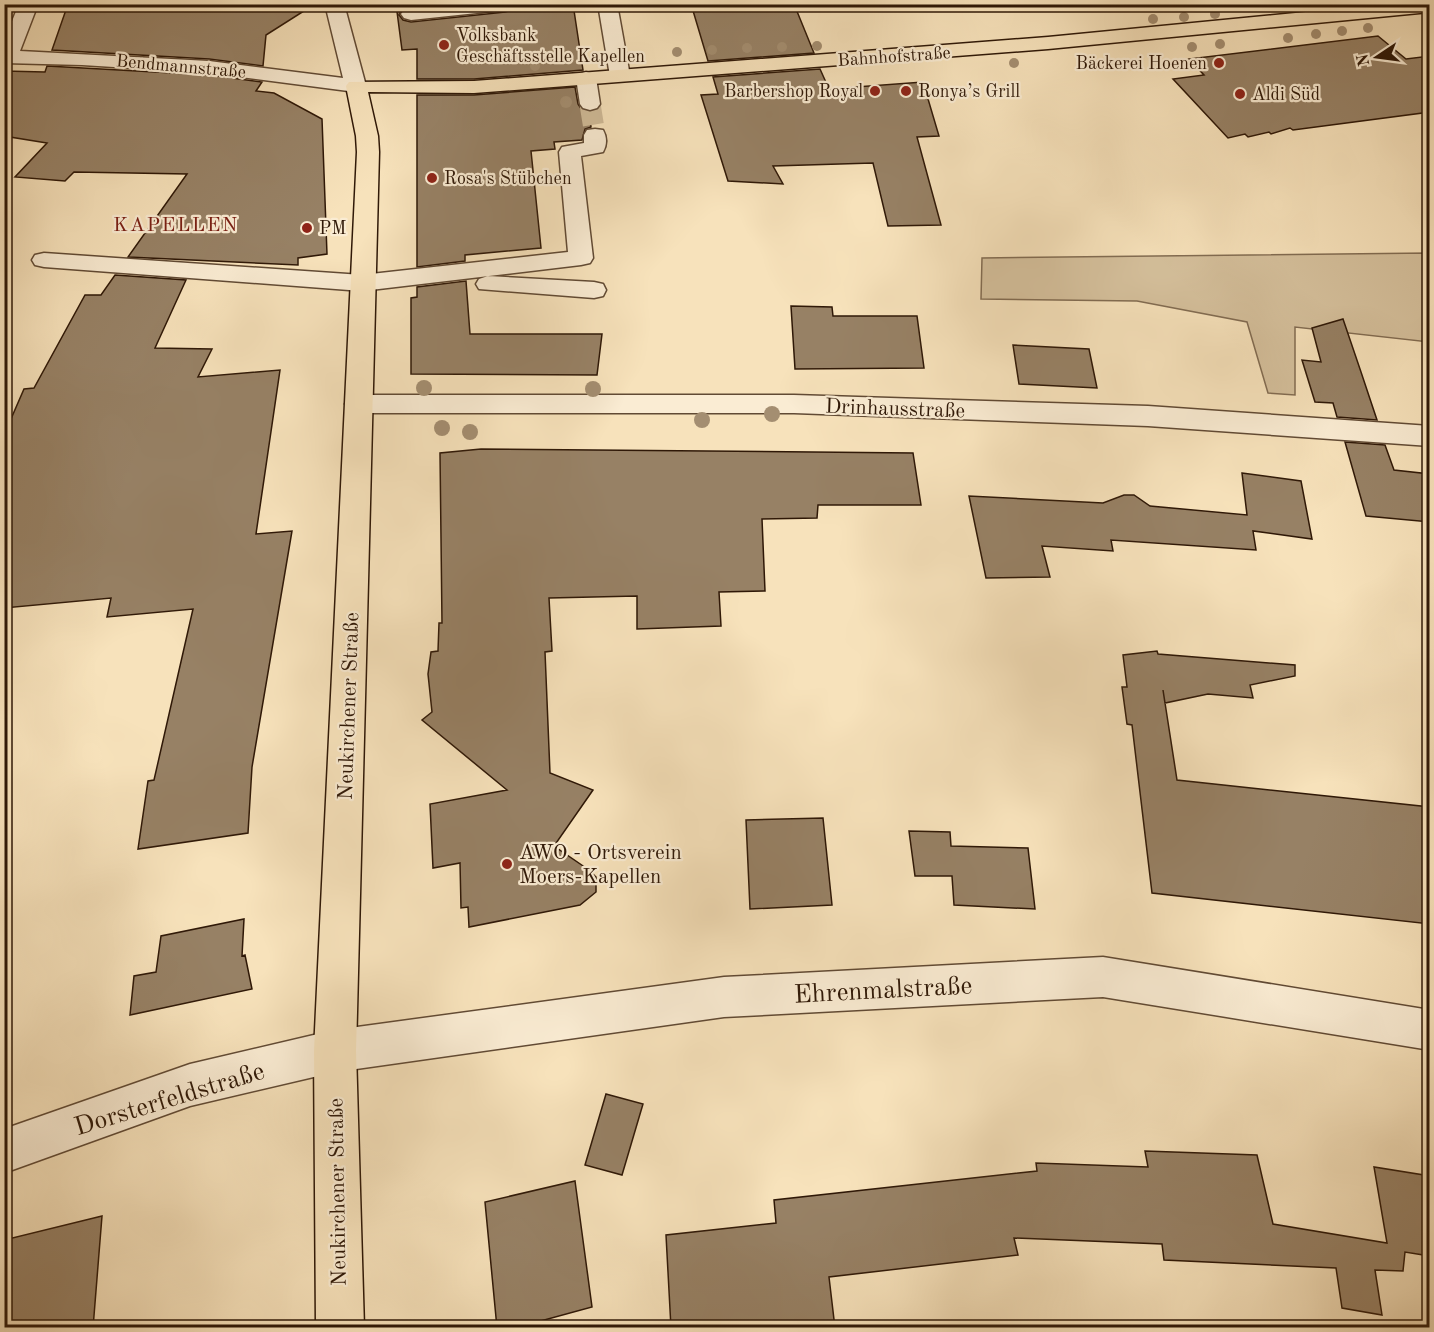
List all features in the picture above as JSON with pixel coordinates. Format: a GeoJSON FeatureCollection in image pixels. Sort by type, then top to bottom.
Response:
{"type":"FeatureCollection","features":[{"type":"Feature","properties":{"kind":"main road","name":"Bahnhofstraße"},"geometry":{"type":"LineString","coordinates":[[356,86],[474,87],[1048,43],[1430,6]]}},
{"type":"Feature","properties":{"kind":"main road","name":"Neukirchener Straße"},"geometry":{"type":"LineString","coordinates":[[340,1328],[335,1051],[368,152],[367,136],[356,86]]}},
{"type":"Feature","properties":{"kind":"street"},"geometry":{"type":"LineString","coordinates":[[6,57],[29,4]]}},
{"type":"Feature","properties":{"kind":"street"},"geometry":{"type":"LineString","coordinates":[[334,4],[356,86]]}},
{"type":"Feature","properties":{"kind":"street"},"geometry":{"type":"LineString","coordinates":[[411,14],[505,4]]}},
{"type":"Feature","properties":{"kind":"street"},"geometry":{"type":"LineString","coordinates":[[607,4],[620,76]]}},
{"type":"Feature","properties":{"kind":"street","name":"Bendmannstraße"},"geometry":{"type":"LineString","coordinates":[[6,57],[209,67],[356,86]]}},
{"type":"Feature","properties":{"kind":"street"},"geometry":{"type":"LineString","coordinates":[[586,78],[590,104]]}},
{"type":"Feature","properties":{"kind":"street"},"geometry":{"type":"LineString","coordinates":[[44,260],[362,283],[580,258],[570,152],[595,147],[595,135]]}},
{"type":"Feature","properties":{"kind":"street"},"geometry":{"type":"LineString","coordinates":[[396,280],[594,290]]}},
{"type":"Feature","properties":{"kind":"street","name":"Drinhausstraße"},"geometry":{"type":"LineString","coordinates":[[359,404],[806,405],[1148,416],[1430,436]]}},
{"type":"Feature","properties":{"kind":"street","name":"Ehrenmalstraße"},"geometry":{"type":"LineString","coordinates":[[335,1051],[724,997],[1103,977],[1430,1029]]}},
{"type":"Feature","properties":{"kind":"street","name":"Dorsterfeldstraße"},"geometry":{"type":"LineString","coordinates":[[4,1151],[190,1085],[335,1051]]}},
{"type":"Feature","properties":{"kind":"shaded area"},"geometry":{"type":"Polygon","coordinates":[[[1429,253],[1429,342],[1295,327],[1295,395],[1268,393],[1247,322],[1137,301],[981,299],[982,258],[1429,253]]]}},
{"type":"Feature","properties":{"kind":"building"},"geometry":{"type":"Polygon","coordinates":[[[68,4],[315,4],[266,35],[263,66],[209,59],[52,50],[68,4]]]}},
{"type":"Feature","properties":{"kind":"building"},"geometry":{"type":"Polygon","coordinates":[[[396,4],[427,4],[402,9],[399,15],[403,20],[411,22],[505,12],[513,10],[516,4],[573,4],[583,70],[474,79],[417,79],[417,49],[402,50],[396,4]]]}},
{"type":"Feature","properties":{"kind":"building"},"geometry":{"type":"Polygon","coordinates":[[[691,4],[794,4],[814,53],[708,61],[691,4]]]}},
{"type":"Feature","properties":{"kind":"building"},"geometry":{"type":"Polygon","coordinates":[[[1378,36],[1406,59],[1430,56],[1430,112],[1293,130],[1290,128],[1271,134],[1269,132],[1248,137],[1245,134],[1228,138],[1173,79],[1204,75],[1189,59],[1378,36]]]}},
{"type":"Feature","properties":{"kind":"building"},"geometry":{"type":"Polygon","coordinates":[[[47,66],[209,75],[262,82],[256,91],[274,93],[322,119],[327,254],[298,258],[298,265],[128,257],[187,174],[74,172],[65,181],[15,177],[47,143],[4,136],[4,71],[45,72],[47,66]]]}},
{"type":"Feature","properties":{"kind":"building"},"geometry":{"type":"Polygon","coordinates":[[[820,69],[829,89],[923,82],[939,136],[917,137],[941,225],[888,226],[873,163],[773,166],[783,184],[728,181],[701,95],[718,94],[713,77],[820,69]]]}},
{"type":"Feature","properties":{"kind":"building"},"geometry":{"type":"Polygon","coordinates":[[[575,87],[578,104],[582,110],[589,112],[591,127],[585,129],[582,140],[554,142],[555,149],[531,151],[541,248],[465,255],[465,261],[417,267],[417,95],[474,95],[575,87]]]}},
{"type":"Feature","properties":{"kind":"building"},"geometry":{"type":"Polygon","coordinates":[[[115,275],[186,280],[155,348],[212,349],[198,377],[280,370],[256,534],[292,531],[252,767],[248,833],[138,849],[148,781],[154,780],[193,609],[107,617],[111,598],[4,608],[4,435],[24,389],[34,388],[85,295],[101,295],[115,275]]]}},
{"type":"Feature","properties":{"kind":"building"},"geometry":{"type":"Polygon","coordinates":[[[466,281],[470,334],[602,334],[597,375],[411,374],[411,298],[417,297],[417,287],[466,281]]]}},
{"type":"Feature","properties":{"kind":"building"},"geometry":{"type":"Polygon","coordinates":[[[791,306],[832,307],[833,316],[917,316],[924,368],[795,369],[791,306]]]}},
{"type":"Feature","properties":{"kind":"building"},"geometry":{"type":"Polygon","coordinates":[[[1343,319],[1377,420],[1337,417],[1333,403],[1315,402],[1302,360],[1321,362],[1312,328],[1343,319]]]}},
{"type":"Feature","properties":{"kind":"building"},"geometry":{"type":"Polygon","coordinates":[[[1013,345],[1089,349],[1097,388],[1019,384],[1013,345]]]}},
{"type":"Feature","properties":{"kind":"building"},"geometry":{"type":"Polygon","coordinates":[[[1345,442],[1385,445],[1394,470],[1430,474],[1430,522],[1366,516],[1345,442]]]}},
{"type":"Feature","properties":{"kind":"building"},"geometry":{"type":"Polygon","coordinates":[[[481,449],[913,453],[921,505],[818,505],[817,518],[762,519],[765,591],[719,592],[721,626],[637,629],[637,596],[549,598],[552,651],[545,652],[550,773],[593,790],[554,846],[596,877],[596,892],[580,905],[469,927],[468,907],[461,908],[460,863],[433,868],[430,804],[507,790],[422,720],[432,712],[428,674],[431,652],[438,651],[439,623],[442,623],[440,453],[481,449]]]}},
{"type":"Feature","properties":{"kind":"building"},"geometry":{"type":"Polygon","coordinates":[[[1242,473],[1301,481],[1312,539],[1253,531],[1256,550],[1111,540],[1113,551],[1042,546],[1050,577],[986,578],[969,496],[1103,503],[1124,495],[1134,495],[1150,506],[1247,515],[1242,473]]]}},
{"type":"Feature","properties":{"kind":"building"},"geometry":{"type":"Polygon","coordinates":[[[1157,651],[1158,654],[1295,665],[1295,676],[1250,685],[1253,698],[1208,694],[1165,703],[1177,780],[1430,807],[1430,924],[1152,893],[1132,725],[1127,724],[1122,687],[1127,687],[1123,655],[1157,651]]]}},
{"type":"Feature","properties":{"kind":"building"},"geometry":{"type":"Polygon","coordinates":[[[823,818],[832,905],[750,909],[746,820],[823,818]]]}},
{"type":"Feature","properties":{"kind":"building"},"geometry":{"type":"Polygon","coordinates":[[[909,831],[950,832],[951,846],[1028,848],[1035,909],[954,905],[952,876],[915,876],[909,831]]]}},
{"type":"Feature","properties":{"kind":"building"},"geometry":{"type":"Polygon","coordinates":[[[244,919],[242,956],[245,955],[252,989],[130,1015],[134,976],[156,972],[161,936],[244,919]]]}},
{"type":"Feature","properties":{"kind":"building"},"geometry":{"type":"Polygon","coordinates":[[[606,1094],[643,1104],[622,1175],[585,1165],[606,1094]]]}},
{"type":"Feature","properties":{"kind":"building"},"geometry":{"type":"Polygon","coordinates":[[[1145,1151],[1257,1155],[1273,1224],[1387,1243],[1374,1167],[1430,1176],[1430,1256],[1405,1252],[1403,1271],[1375,1270],[1382,1315],[1342,1308],[1336,1268],[1164,1260],[1162,1244],[1014,1238],[1018,1255],[829,1277],[835,1328],[671,1328],[666,1235],[776,1223],[774,1200],[1037,1171],[1036,1163],[1148,1167],[1145,1151]]]}},
{"type":"Feature","properties":{"kind":"building"},"geometry":{"type":"Polygon","coordinates":[[[575,1181],[592,1307],[515,1328],[497,1328],[485,1202],[575,1181]]]}},
{"type":"Feature","properties":{"kind":"building"},"geometry":{"type":"Polygon","coordinates":[[[102,1216],[93,1328],[4,1328],[4,1240],[102,1216]]]}},
{"type":"Feature","properties":{"kind":"tunnel"},"geometry":{"type":"LineString","coordinates":[[590,104],[595,135]]}},
{"type":"Feature","properties":{"kind":"place","name":"Volksbank Geschäftsstelle Kapellen"},"geometry":{"type":"Point","coordinates":[444,45]}},
{"type":"Feature","properties":{"kind":"place","name":"Bäckerei Hoenen"},"geometry":{"type":"Point","coordinates":[1219,63]}},
{"type":"Feature","properties":{"kind":"place","name":"Barbershop Royal"},"geometry":{"type":"Point","coordinates":[875,91]}},
{"type":"Feature","properties":{"kind":"place","name":"Ronya’s Grill"},"geometry":{"type":"Point","coordinates":[906,91]}},
{"type":"Feature","properties":{"kind":"place","name":"Aldi Süd"},"geometry":{"type":"Point","coordinates":[1240,94]}},
{"type":"Feature","properties":{"kind":"place","name":"Rosa's Stübchen"},"geometry":{"type":"Point","coordinates":[432,178]}},
{"type":"Feature","properties":{"kind":"place","name":"PM"},"geometry":{"type":"Point","coordinates":[307,228]}},
{"type":"Feature","properties":{"kind":"place","name":"AWO - Ortsverein Moers-Kapellen"},"geometry":{"type":"Point","coordinates":[507,864]}},
{"type":"Feature","properties":{"kind":"district","name":"KAPELLEN"},"geometry":{"type":"Point","coordinates":[176,224]}}]}
